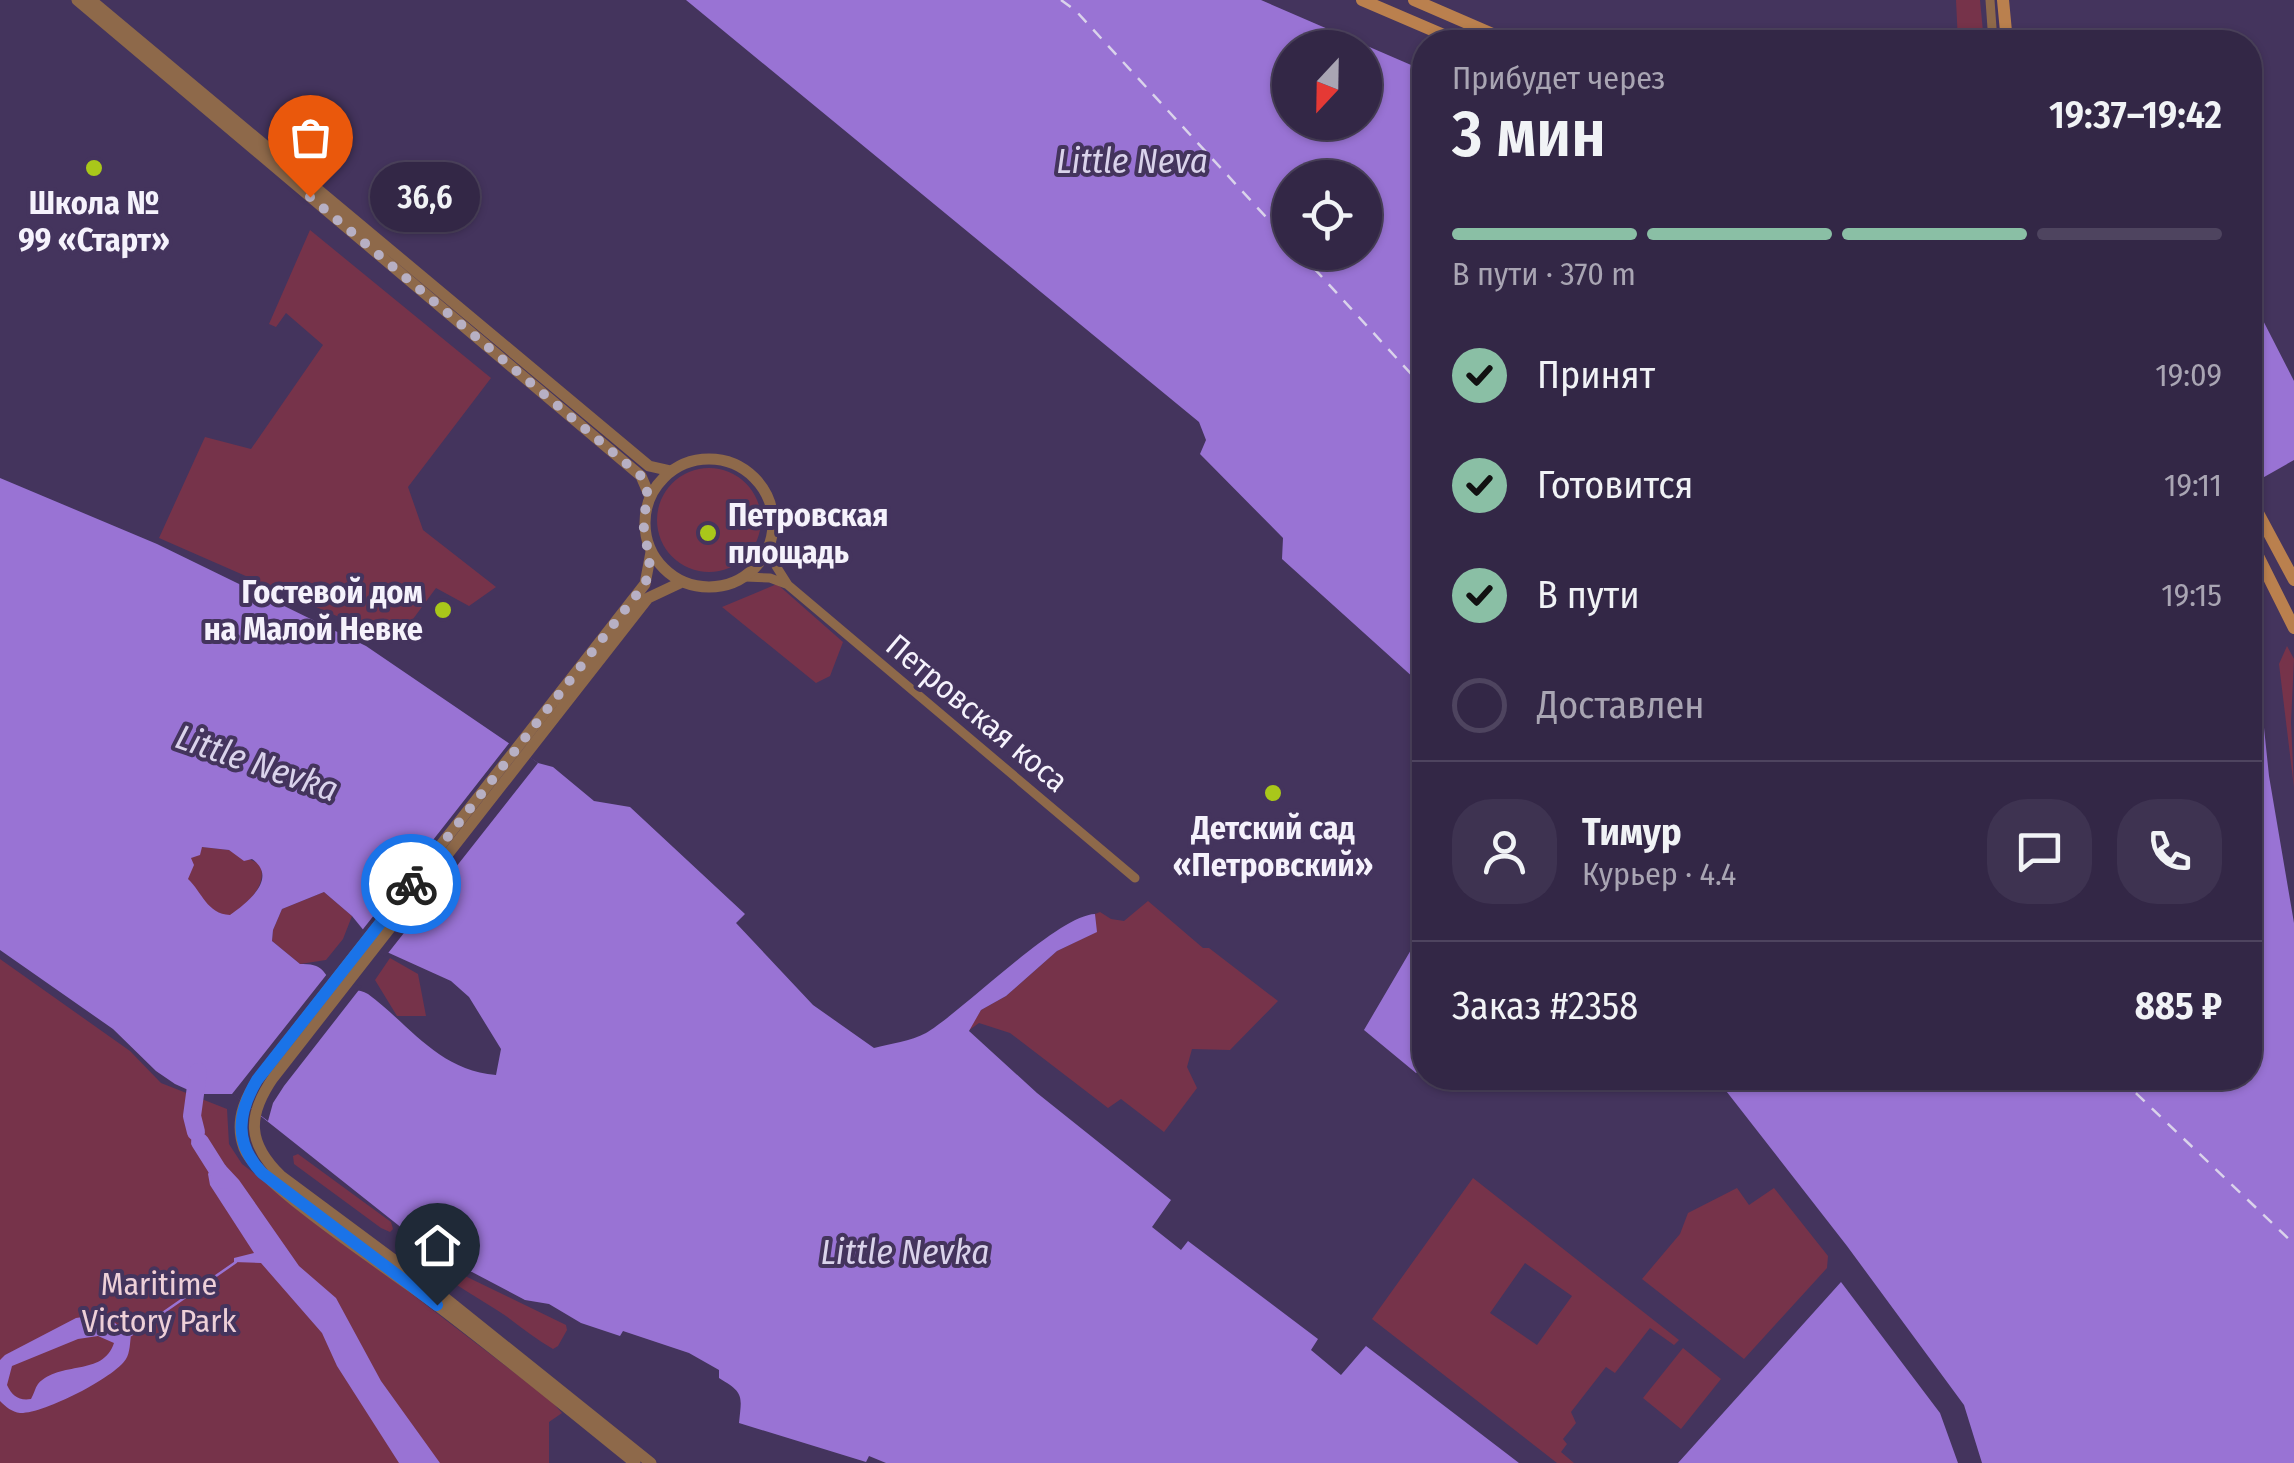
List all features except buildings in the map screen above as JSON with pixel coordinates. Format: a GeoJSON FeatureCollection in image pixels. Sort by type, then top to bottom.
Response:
{"type":"FeatureCollection","features":[{"type":"Feature","properties":{"kind":"main road"},"geometry":{"type":"LineString","coordinates":[[1362,0],[1432,30]]}},
{"type":"Feature","properties":{"kind":"main road"},"geometry":{"type":"LineString","coordinates":[[1414,0],[1483,30]]}},
{"type":"Feature","properties":{"kind":"main road"},"geometry":{"type":"LineString","coordinates":[[2003,0],[2006,30]]}},
{"type":"Feature","properties":{"kind":"main road"},"geometry":{"type":"LineString","coordinates":[[2262,520],[2294,580]]}},
{"type":"Feature","properties":{"kind":"main road"},"geometry":{"type":"LineString","coordinates":[[2262,564],[2294,628]]}},
{"type":"Feature","properties":{"kind":"street"},"geometry":{"type":"LineString","coordinates":[[77,0],[641,476],[650,497]]}},
{"type":"Feature","properties":{"kind":"street"},"geometry":{"type":"LineString","coordinates":[[92,0],[637,457],[649,466],[672,471]]}},
{"type":"Feature","properties":{"kind":"street"},"geometry":{"type":"LineString","coordinates":[[1990,0],[1992,30]]}},
{"type":"Feature","properties":{"kind":"street"},"geometry":{"type":"LineString","coordinates":[[708,459],[746,470],[760,484],[773,521],[771,540],[762,560],[744,577],[714,588],[682,582],[664,570],[651,552],[644,525],[650,497],[672,471],[689,462],[708,459]]}},
{"type":"Feature","properties":{"kind":"street","name":"Петровская коса"},"geometry":{"type":"LineString","coordinates":[[771,540],[776,566],[788,585],[1135,878]]}},
{"type":"Feature","properties":{"kind":"street"},"geometry":{"type":"LineString","coordinates":[[635,1463],[437,1305],[262,1173],[251,1162],[241,1137],[249,1107],[523,752],[645,584],[651,552]]}},
{"type":"Feature","properties":{"kind":"street","name":"Петровская коса"},"geometry":{"type":"LineString","coordinates":[[744,577],[770,578],[788,585]]}},
{"type":"Feature","properties":{"kind":"street"},"geometry":{"type":"LineString","coordinates":[[523,752],[648,598],[682,582]]}},
{"type":"Feature","properties":{"kind":"street"},"geometry":{"type":"LineString","coordinates":[[249,1107],[256,1142],[281,1176],[444,1296],[651,1463]]}},
{"type":"Feature","properties":{"kind":"green space"},"geometry":{"type":"Polygon","coordinates":[[[1956,0],[1980,0],[1983,30],[1957,30],[1956,0]]]}},
{"type":"Feature","properties":{"kind":"green space"},"geometry":{"type":"Polygon","coordinates":[[[310,230],[491,378],[408,487],[423,530],[496,587],[469,606],[436,588],[396,642],[159,538],[205,437],[251,449],[323,345],[286,313],[276,327],[269,324],[310,230]]]}},
{"type":"Feature","properties":{"kind":"green space"},"geometry":{"type":"Polygon","coordinates":[[[709,468],[729,472],[746,483],[757,500],[761,520],[757,540],[746,557],[729,568],[709,572],[689,568],[672,557],[661,540],[657,520],[661,500],[672,483],[689,472],[709,468]]]}},
{"type":"Feature","properties":{"kind":"green space"},"geometry":{"type":"Polygon","coordinates":[[[777,584],[843,642],[830,676],[816,683],[722,607],[777,584]]]}},
{"type":"Feature","properties":{"kind":"green space"},"geometry":{"type":"Polygon","coordinates":[[[2287,646],[2294,659],[2294,788],[2279,664],[2287,646]]]}},
{"type":"Feature","properties":{"kind":"green space"},"geometry":{"type":"Polygon","coordinates":[[[202,847],[229,850],[260,864],[259,887],[230,916],[211,908],[187,879],[191,858],[202,847]]]}},
{"type":"Feature","properties":{"kind":"green space"},"geometry":{"type":"Polygon","coordinates":[[[324,892],[352,916],[343,939],[326,960],[300,964],[272,941],[273,930],[282,909],[324,892]]]}},
{"type":"Feature","properties":{"kind":"green space"},"geometry":{"type":"Polygon","coordinates":[[[1148,901],[1203,948],[1209,948],[1278,1001],[1230,1050],[1192,1049],[1187,1067],[1197,1088],[1164,1132],[1121,1099],[1108,1108],[1010,1033],[979,1023],[968,1031],[981,1010],[1006,996],[1057,951],[1096,932],[1095,914],[1100,912],[1124,921],[1148,901]]]}},
{"type":"Feature","properties":{"kind":"green space"},"geometry":{"type":"Polygon","coordinates":[[[390,958],[418,974],[426,1016],[397,1016],[375,980],[390,958]]]}},
{"type":"Feature","properties":{"kind":"green space","name":"Maritime Victory Park"},"geometry":{"type":"Polygon","coordinates":[[[0,959],[130,1051],[161,1083],[227,1109],[229,1144],[242,1164],[550,1400],[562,1413],[549,1422],[549,1463],[0,1463],[0,959]]]}},
{"type":"Feature","properties":{"kind":"green space"},"geometry":{"type":"Polygon","coordinates":[[[298,1154],[391,1222],[393,1229],[390,1232],[381,1228],[294,1164],[293,1156],[298,1154]]]}},
{"type":"Feature","properties":{"kind":"green space"},"geometry":{"type":"Polygon","coordinates":[[[1473,1178],[1679,1340],[1674,1345],[1650,1328],[1615,1373],[1606,1367],[1571,1412],[1576,1423],[1563,1439],[1567,1444],[1561,1452],[1574,1463],[1557,1463],[1372,1319],[1473,1178]],[[1525,1263],[1490,1313],[1537,1345],[1572,1296],[1525,1263]]]}},
{"type":"Feature","properties":{"kind":"green space"},"geometry":{"type":"Polygon","coordinates":[[[1737,1188],[1749,1205],[1774,1188],[1828,1256],[1827,1268],[1744,1359],[1642,1279],[1680,1234],[1688,1213],[1737,1188]]]}},
{"type":"Feature","properties":{"kind":"green space"},"geometry":{"type":"Polygon","coordinates":[[[432,1260],[566,1325],[558,1346],[553,1349],[449,1280],[431,1266],[432,1260]]]}},
{"type":"Feature","properties":{"kind":"green space"},"geometry":{"type":"Polygon","coordinates":[[[1683,1348],[1721,1379],[1681,1429],[1643,1398],[1683,1348]]]}},
{"type":"Feature","properties":{"kind":"water","name":"Little Neva"},"geometry":{"type":"Polygon","coordinates":[[[686,0],[1261,0],[1330,30],[1272,30],[1272,140],[1382,140],[1382,52],[1412,65],[1412,676],[1282,559],[1283,538],[1200,454],[1206,440],[1199,422],[686,0]]]}},
{"type":"Feature","properties":{"kind":"water"},"geometry":{"type":"Polygon","coordinates":[[[2262,318],[2294,381],[2294,460],[2262,478],[2262,318]]]}},
{"type":"Feature","properties":{"kind":"water","name":"Little Nevka"},"geometry":{"type":"Polygon","coordinates":[[[0,478],[157,544],[366,646],[538,763],[553,767],[594,801],[630,807],[745,914],[736,923],[813,1005],[874,1048],[926,1033],[1035,946],[1079,918],[1095,914],[1097,932],[1057,951],[1006,996],[981,1010],[969,1031],[1037,1093],[1171,1200],[1152,1227],[1181,1250],[1188,1241],[1318,1339],[1311,1350],[1341,1375],[1366,1346],[1519,1463],[886,1463],[869,1456],[866,1462],[739,1423],[740,1396],[719,1378],[719,1370],[689,1353],[623,1331],[620,1336],[581,1323],[549,1304],[525,1300],[472,1272],[456,1271],[233,1094],[197,1094],[175,1084],[113,1029],[0,950],[0,478]],[[202,847],[200,855],[191,858],[194,865],[188,879],[210,907],[230,915],[258,890],[260,866],[229,850],[202,847]],[[324,892],[282,909],[272,941],[300,964],[319,968],[338,986],[368,994],[441,1056],[496,1075],[501,1049],[469,997],[451,981],[378,948],[352,916],[324,892]]]}},
{"type":"Feature","properties":{"kind":"water"},"geometry":{"type":"Polygon","coordinates":[[[2262,708],[2269,776],[2294,923],[2294,1463],[1982,1463],[1964,1405],[1725,1090],[2262,1090],[2262,708]]]}},
{"type":"Feature","properties":{"kind":"water"},"geometry":{"type":"Polygon","coordinates":[[[1412,948],[1412,1070],[1364,1030],[1412,948]]]}},
{"type":"Feature","properties":{"kind":"water"},"geometry":{"type":"Polygon","coordinates":[[[213,1164],[225,1165],[239,1180],[299,1266],[336,1298],[381,1381],[440,1463],[399,1463],[337,1366],[322,1333],[261,1263],[234,1262],[234,1258],[254,1253],[210,1185],[208,1174],[213,1164]]]}},
{"type":"Feature","properties":{"kind":"water"},"geometry":{"type":"Polygon","coordinates":[[[1841,1282],[1940,1413],[1958,1463],[1678,1463],[1841,1282]]]}},
{"type":"Feature","properties":{"kind":"water"},"geometry":{"type":"Polygon","coordinates":[[[103,1314],[131,1335],[126,1359],[108,1376],[60,1401],[31,1412],[14,1412],[7,1407],[0,1401],[0,1360],[76,1318],[103,1314]],[[98,1336],[78,1339],[12,1366],[7,1385],[16,1397],[31,1399],[38,1384],[47,1377],[101,1360],[114,1343],[98,1336]]]}},
{"type":"Feature","properties":{"kind":"pier"},"geometry":{"type":"Polygon","coordinates":[[[510,742],[538,763],[385,957],[375,951],[360,933],[510,742]]]}},
{"type":"Feature","properties":{"kind":"pier"},"geometry":{"type":"Polygon","coordinates":[[[331,969],[341,981],[362,986],[284,1086],[268,1121],[232,1094],[331,969]]]}},
{"type":"Feature","properties":{"kind":"waterway"},"geometry":{"type":"LineString","coordinates":[[196,1132],[192,1116],[198,1072]]}},
{"type":"Feature","properties":{"kind":"waterway"},"geometry":{"type":"LineString","coordinates":[[200,1142],[224,1180]]}},
{"type":"Feature","properties":{"kind":"waterway"},"geometry":{"type":"LineString","coordinates":[[131,1335],[236,1262]]}},
{"type":"Feature","properties":{"kind":"ferry route"},"geometry":{"type":"LineString","coordinates":[[1061,0],[1076,11],[1272,223]]}},
{"type":"Feature","properties":{"kind":"ferry route"},"geometry":{"type":"LineString","coordinates":[[1316,270],[1412,375]]}},
{"type":"Feature","properties":{"kind":"ferry route"},"geometry":{"type":"LineString","coordinates":[[2133,1090],[2294,1244]]}},
{"type":"Feature","properties":{"kind":"way so far"},"geometry":{"type":"LineString","coordinates":[[310,197],[641,476],[650,497],[644,519],[651,552],[645,584],[411,884]]}},
{"type":"Feature","properties":{"kind":"place","name":"Школа № 99 «Старт»"},"geometry":{"type":"Point","coordinates":[94,168]}},
{"type":"Feature","properties":{"kind":"place","name":"36,6"},"geometry":{"type":"Point","coordinates":[310,197]}},
{"type":"Feature","properties":{"kind":"place","name":"Петровская площадь"},"geometry":{"type":"Point","coordinates":[708,533]}},
{"type":"Feature","properties":{"kind":"place","name":"Гостевой дом на Малой Невке"},"geometry":{"type":"Point","coordinates":[443,610]}},
{"type":"Feature","properties":{"kind":"place","name":"Детский сад «Петровский»"},"geometry":{"type":"Point","coordinates":[1273,793]}},
{"type":"Feature","properties":{"kind":"route"},"geometry":{"type":"LineString","coordinates":[[411,884],[257,1080],[244,1102],[240,1124],[244,1148],[262,1173],[437,1305]]}}]}
